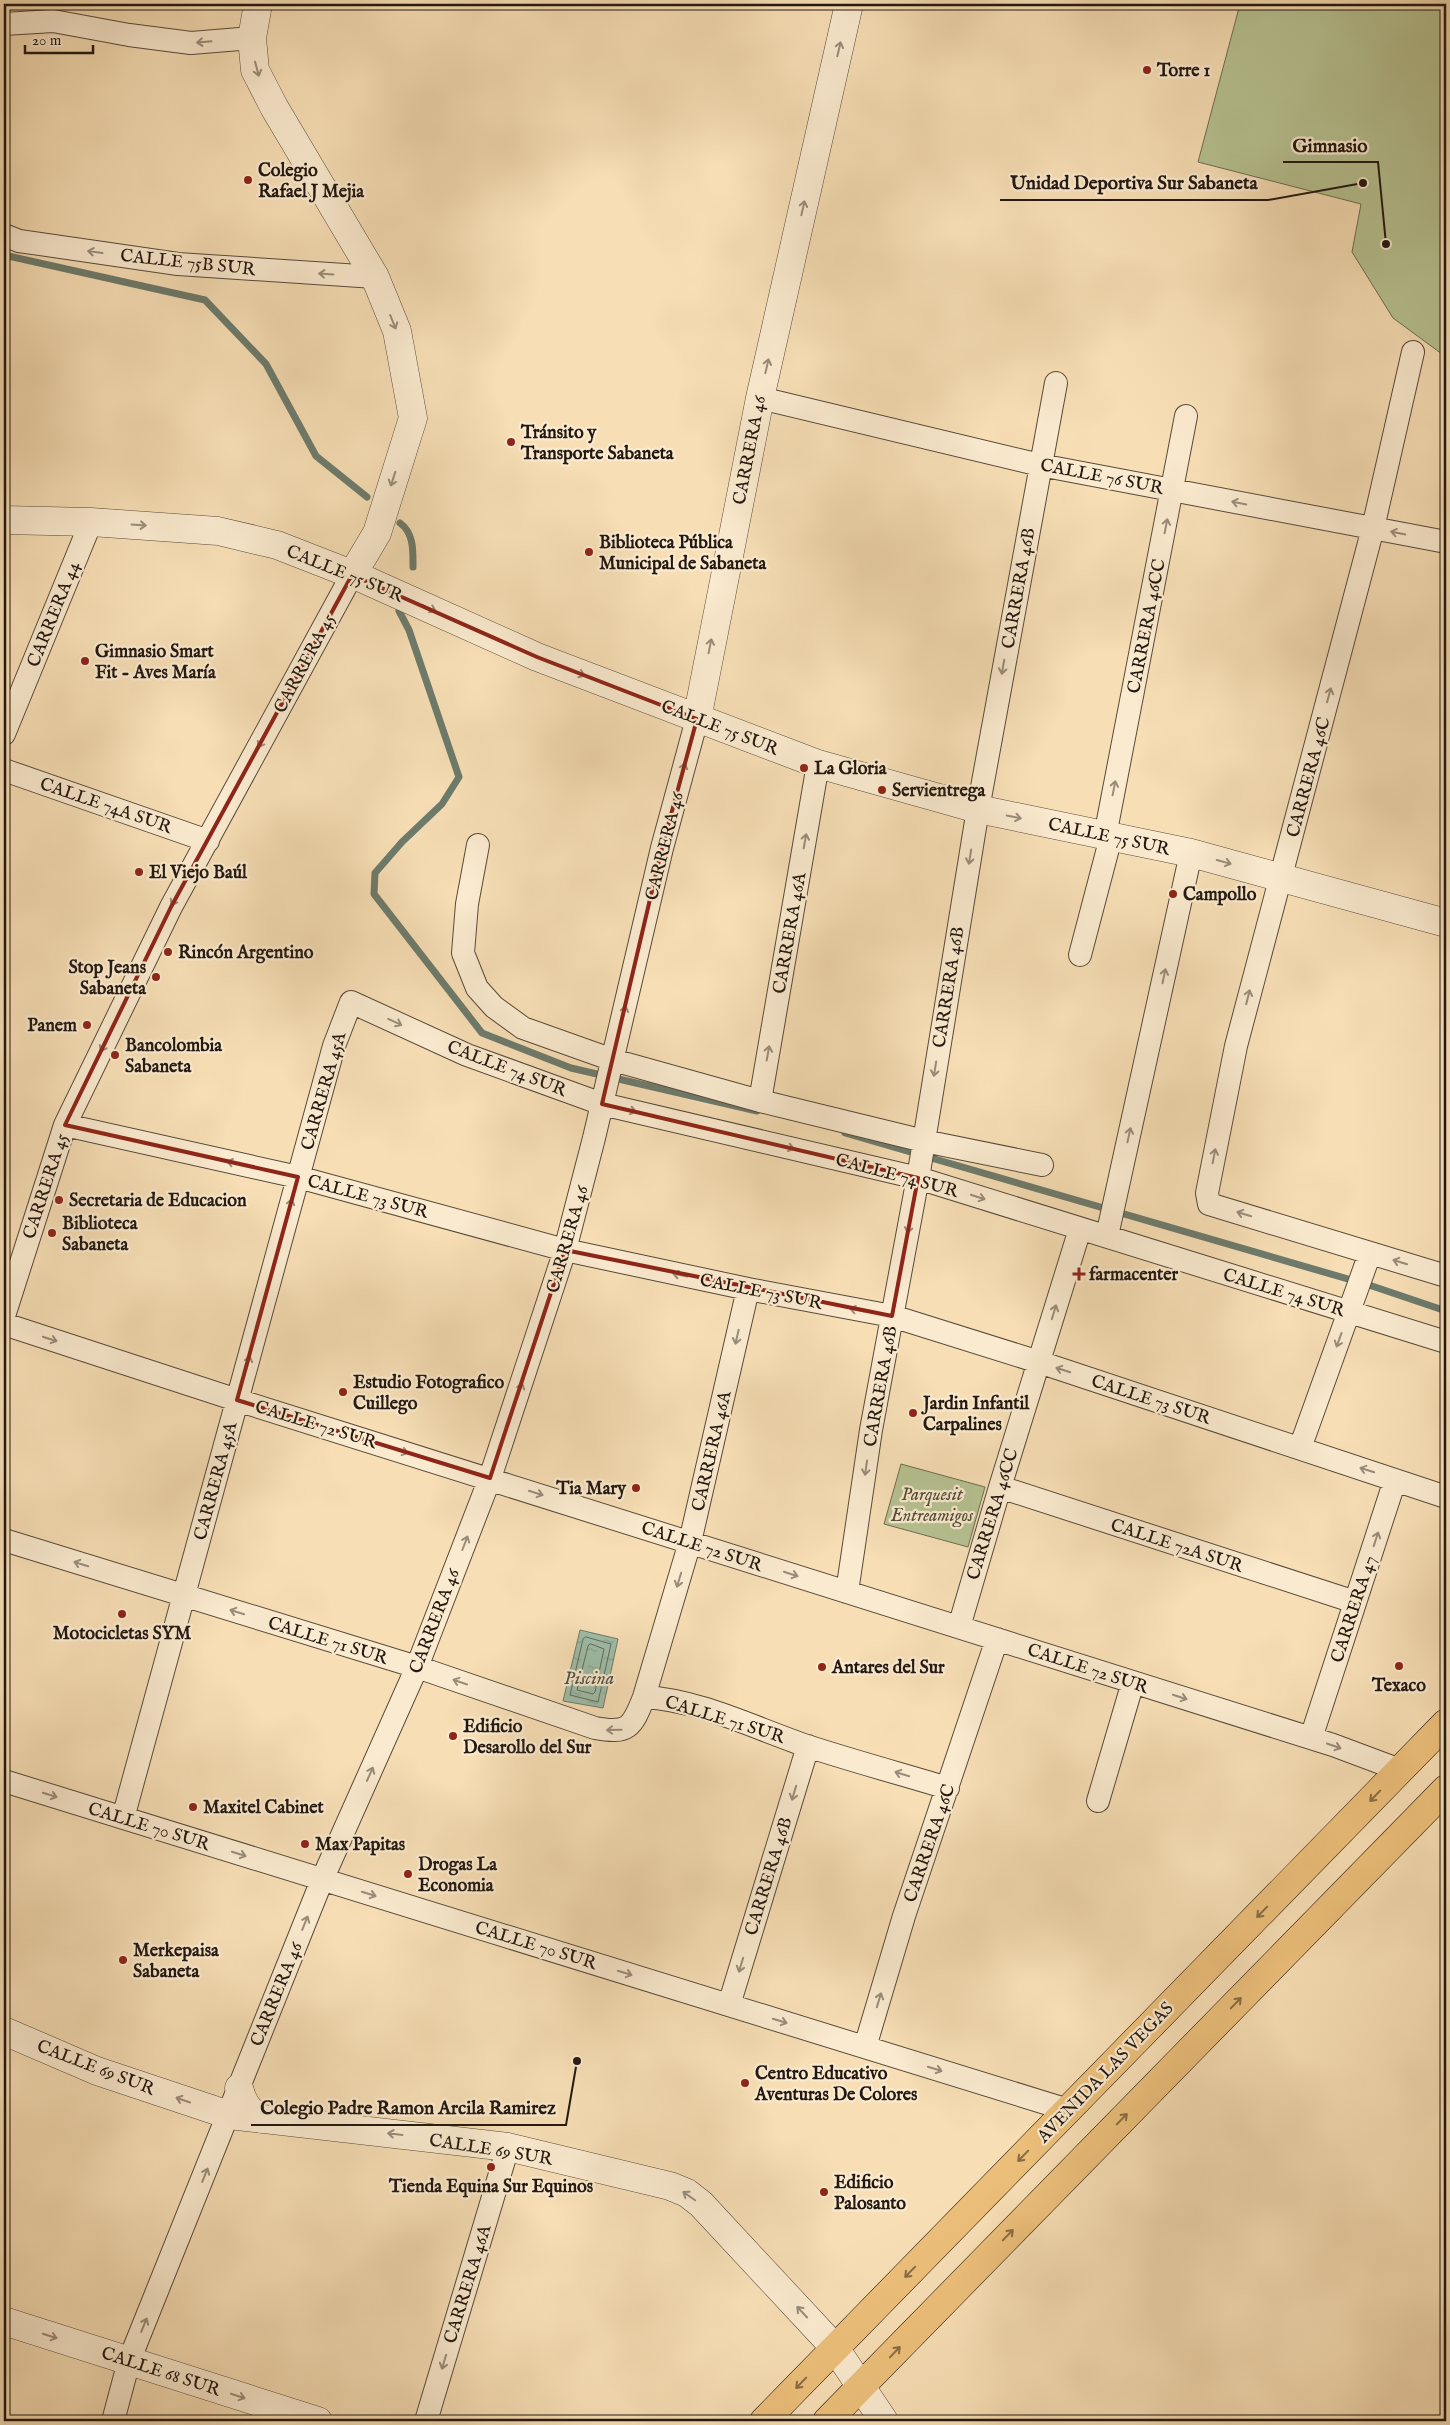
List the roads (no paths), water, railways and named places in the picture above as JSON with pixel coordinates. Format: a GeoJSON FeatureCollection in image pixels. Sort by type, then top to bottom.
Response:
{"type":"FeatureCollection","features":[{"type":"Feature","properties":{"kind":"main road","name":"AVENIDA LAS VEGAS"},"geometry":{"type":"LineString","coordinates":[[764,2421],[1446,1723]]}},
{"type":"Feature","properties":{"kind":"main road"},"geometry":{"type":"LineString","coordinates":[[827,2421],[1446,1789]]}},
{"type":"Feature","properties":{"kind":"street","name":"CARRERA 45"},"geometry":{"type":"LineString","coordinates":[[4,1316],[65,1125],[171,907],[376,532],[413,418],[397,331],[375,277],[274,107],[255,70],[252,38],[258,4]]}},
{"type":"Feature","properties":{"kind":"street","name":"CARRERA 46"},"geometry":{"type":"LineString","coordinates":[[113,2421],[129,2361],[322,1880],[417,1667],[490,1478],[565,1250],[612,1065],[662,848],[697,719],[760,398],[849,4]]}},
{"type":"Feature","properties":{"kind":"street"},"geometry":{"type":"LineString","coordinates":[[4,24],[53,21],[129,35],[190,43],[252,38]]}},
{"type":"Feature","properties":{"kind":"street","name":"CALLE 75B SUR"},"geometry":{"type":"LineString","coordinates":[[4,235],[19,241],[178,264],[375,277]]}},
{"type":"Feature","properties":{"kind":"street","name":"CARRERA 46C"},"geometry":{"type":"LineString","coordinates":[[1368,1259],[1209,1204],[1207,1193],[1236,1046],[1373,528],[1413,352]]}},
{"type":"Feature","properties":{"kind":"street","name":"CARRERA 46B"},"geometry":{"type":"LineString","coordinates":[[847,1592],[871,1430],[919,1175],[978,809],[1056,382]]}},
{"type":"Feature","properties":{"kind":"street","name":"CALLE 76 SUR"},"geometry":{"type":"LineString","coordinates":[[760,398],[1040,464],[1446,542]]}},
{"type":"Feature","properties":{"kind":"street","name":"CARRERA 46CC"},"geometry":{"type":"LineString","coordinates":[[1080,955],[1108,837],[1186,416]]}},
{"type":"Feature","properties":{"kind":"street","name":"CALLE 75 SUR"},"geometry":{"type":"LineString","coordinates":[[4,520],[90,522],[218,531],[277,545],[352,575],[537,657],[818,764],[978,809],[1191,853],[1446,923]]}},
{"type":"Feature","properties":{"kind":"street","name":"CARRERA 44"},"geometry":{"type":"LineString","coordinates":[[4,734],[90,522]]}},
{"type":"Feature","properties":{"kind":"street","name":"CARRERA 46A"},"geometry":{"type":"LineString","coordinates":[[760,1101],[818,764]]}},
{"type":"Feature","properties":{"kind":"street","name":"CALLE 74A SUR"},"geometry":{"type":"LineString","coordinates":[[4,770],[208,841]]}},
{"type":"Feature","properties":{"kind":"street"},"geometry":{"type":"LineString","coordinates":[[478,845],[467,904],[463,953],[477,988],[494,1008],[522,1028],[612,1065],[924,1144],[1042,1166]]}},
{"type":"Feature","properties":{"kind":"street"},"geometry":{"type":"LineString","coordinates":[[1108,1228],[1191,853]]}},
{"type":"Feature","properties":{"kind":"street","name":"CALLE 74 SUR"},"geometry":{"type":"LineString","coordinates":[[351,1002],[467,1055],[604,1097],[919,1175],[1080,1229],[1108,1228],[1352,1303],[1446,1342]]}},
{"type":"Feature","properties":{"kind":"street","name":"CARRERA 45A"},"geometry":{"type":"LineString","coordinates":[[123,1818],[334,1046],[351,1002]]}},
{"type":"Feature","properties":{"kind":"street","name":"CALLE 73 SUR"},"geometry":{"type":"LineString","coordinates":[[65,1125],[298,1177],[565,1250],[748,1289],[892,1316],[1039,1362],[1446,1497]]}},
{"type":"Feature","properties":{"kind":"street","name":"CARRERA 46CC"},"geometry":{"type":"LineString","coordinates":[[959,1627],[1080,1229]]}},
{"type":"Feature","properties":{"kind":"street"},"geometry":{"type":"LineString","coordinates":[[1300,1448],[1368,1259],[1446,1276]]}},
{"type":"Feature","properties":{"kind":"street","name":"CARRERA 46A"},"geometry":{"type":"LineString","coordinates":[[644,1698],[690,1542],[748,1289]]}},
{"type":"Feature","properties":{"kind":"street","name":"CALLE 72 SUR"},"geometry":{"type":"LineString","coordinates":[[4,1324],[237,1400],[490,1478],[1311,1738],[1400,1770]]}},
{"type":"Feature","properties":{"kind":"street","name":"CARRERA 47"},"geometry":{"type":"LineString","coordinates":[[1311,1738],[1395,1480]]}},
{"type":"Feature","properties":{"kind":"street","name":"CALLE 72A SUR"},"geometry":{"type":"LineString","coordinates":[[1000,1487],[1355,1602]]}},
{"type":"Feature","properties":{"kind":"street","name":"CALLE 71 SUR"},"geometry":{"type":"LineString","coordinates":[[4,1540],[417,1667],[595,1728],[616,1732],[626,1729],[631,1724],[644,1698],[662,1698],[696,1706],[808,1746],[948,1788]]}},
{"type":"Feature","properties":{"kind":"street","name":"CARRERA 46C"},"geometry":{"type":"LineString","coordinates":[[865,2047],[904,1916],[997,1639]]}},
{"type":"Feature","properties":{"kind":"street"},"geometry":{"type":"LineString","coordinates":[[1098,1801],[1133,1682]]}},
{"type":"Feature","properties":{"kind":"street","name":"CARRERA 46B"},"geometry":{"type":"LineString","coordinates":[[729,2005],[808,1746]]}},
{"type":"Feature","properties":{"kind":"street","name":"CALLE 70 SUR"},"geometry":{"type":"LineString","coordinates":[[4,1781],[1068,2110]]}},
{"type":"Feature","properties":{"kind":"street","name":"CALLE 69 SUR"},"geometry":{"type":"LineString","coordinates":[[4,2031],[97,2071],[229,2115],[508,2147],[670,2186],[687,2193],[701,2204],[835,2348],[884,2421]]}},
{"type":"Feature","properties":{"kind":"street"},"geometry":{"type":"LineString","coordinates":[[239,2088],[242,2101],[250,2112],[262,2119]]}},
{"type":"Feature","properties":{"kind":"street","name":"CARRERA 46A"},"geometry":{"type":"LineString","coordinates":[[426,2421],[508,2147]]}},
{"type":"Feature","properties":{"kind":"street","name":"CALLE 68 SUR"},"geometry":{"type":"LineString","coordinates":[[4,2322],[318,2421]]}},
{"type":"Feature","properties":{"kind":"water","name":"Piscina"},"geometry":{"type":"Polygon","coordinates":[[[580,1630],[618,1639],[603,1708],[563,1701],[580,1630]]]}},
{"type":"Feature","properties":{"kind":"waterway"},"geometry":{"type":"LineString","coordinates":[[4,255],[205,300],[266,364],[316,456],[367,497]]}},
{"type":"Feature","properties":{"kind":"waterway"},"geometry":{"type":"LineString","coordinates":[[400,523],[405,527],[410,537],[413,549],[413,567]]}},
{"type":"Feature","properties":{"kind":"waterway"},"geometry":{"type":"LineString","coordinates":[[399,611],[409,630],[459,777],[442,804],[402,842],[375,873],[374,894],[482,1033],[571,1068],[757,1111]]}},
{"type":"Feature","properties":{"kind":"waterway"},"geometry":{"type":"LineString","coordinates":[[845,1133],[1372,1286],[1446,1311]]}},
{"type":"Feature","properties":{"kind":"place","name":"Torre 1"},"geometry":{"type":"Point","coordinates":[1147,70]}},
{"type":"Feature","properties":{"kind":"place","name":"Colegio Rafael J Mejia"},"geometry":{"type":"Point","coordinates":[248,180]}},
{"type":"Feature","properties":{"kind":"place","name":"Unidad Deportiva Sur Sabaneta"},"geometry":{"type":"Point","coordinates":[1363,183]}},
{"type":"Feature","properties":{"kind":"place","name":"Gimnasio"},"geometry":{"type":"Point","coordinates":[1386,244]}},
{"type":"Feature","properties":{"kind":"place","name":"Tránsito y Transporte Sabaneta"},"geometry":{"type":"Point","coordinates":[511,442]}},
{"type":"Feature","properties":{"kind":"place","name":"Biblioteca Pública Municipal de Sabaneta"},"geometry":{"type":"Point","coordinates":[589,552]}},
{"type":"Feature","properties":{"kind":"place","name":"Gimnasio Smart Fit - Aves María"},"geometry":{"type":"Point","coordinates":[85,661]}},
{"type":"Feature","properties":{"kind":"place","name":"La Gloria"},"geometry":{"type":"Point","coordinates":[804,768]}},
{"type":"Feature","properties":{"kind":"place","name":"Servientrega"},"geometry":{"type":"Point","coordinates":[882,790]}},
{"type":"Feature","properties":{"kind":"place","name":"El Viejo Baúl"},"geometry":{"type":"Point","coordinates":[139,872]}},
{"type":"Feature","properties":{"kind":"place","name":"Campollo"},"geometry":{"type":"Point","coordinates":[1173,894]}},
{"type":"Feature","properties":{"kind":"place","name":"Rincón Argentino"},"geometry":{"type":"Point","coordinates":[168,952]}},
{"type":"Feature","properties":{"kind":"place","name":"Stop Jeans Sabaneta"},"geometry":{"type":"Point","coordinates":[156,977]}},
{"type":"Feature","properties":{"kind":"place","name":"Panem"},"geometry":{"type":"Point","coordinates":[87,1025]}},
{"type":"Feature","properties":{"kind":"place","name":"Bancolombia Sabaneta"},"geometry":{"type":"Point","coordinates":[115,1055]}},
{"type":"Feature","properties":{"kind":"place","name":"Secretaria de Educacion"},"geometry":{"type":"Point","coordinates":[59,1200]}},
{"type":"Feature","properties":{"kind":"place","name":"Biblioteca Sabaneta"},"geometry":{"type":"Point","coordinates":[52,1233]}},
{"type":"Feature","properties":{"kind":"place","name":"farmacenter"},"geometry":{"type":"Point","coordinates":[1079,1274]}},
{"type":"Feature","properties":{"kind":"place","name":"Estudio Fotografico Cuillego"},"geometry":{"type":"Point","coordinates":[343,1392]}},
{"type":"Feature","properties":{"kind":"place","name":"Jardin Infantil Carpalines"},"geometry":{"type":"Point","coordinates":[913,1413]}},
{"type":"Feature","properties":{"kind":"place","name":"Tia Mary"},"geometry":{"type":"Point","coordinates":[636,1488]}},
{"type":"Feature","properties":{"kind":"place","name":"Motocicletas SYM"},"geometry":{"type":"Point","coordinates":[122,1614]}},
{"type":"Feature","properties":{"kind":"place","name":"Texaco"},"geometry":{"type":"Point","coordinates":[1399,1666]}},
{"type":"Feature","properties":{"kind":"place","name":"Antares del Sur"},"geometry":{"type":"Point","coordinates":[822,1667]}},
{"type":"Feature","properties":{"kind":"place","name":"Edificio Desarollo del Sur"},"geometry":{"type":"Point","coordinates":[453,1736]}},
{"type":"Feature","properties":{"kind":"place","name":"Maxitel Cabinet"},"geometry":{"type":"Point","coordinates":[193,1807]}},
{"type":"Feature","properties":{"kind":"place","name":"Max Papitas"},"geometry":{"type":"Point","coordinates":[305,1844]}},
{"type":"Feature","properties":{"kind":"place","name":"Drogas La Economia"},"geometry":{"type":"Point","coordinates":[408,1874]}},
{"type":"Feature","properties":{"kind":"place","name":"Merkepaisa Sabaneta"},"geometry":{"type":"Point","coordinates":[123,1960]}},
{"type":"Feature","properties":{"kind":"place","name":"Colegio Padre Ramon Arcila Ramirez"},"geometry":{"type":"Point","coordinates":[577,2061]}},
{"type":"Feature","properties":{"kind":"place","name":"Centro Educativo Aventuras De Colores"},"geometry":{"type":"Point","coordinates":[745,2083]}},
{"type":"Feature","properties":{"kind":"place","name":"Tienda Equina Sur Equinos"},"geometry":{"type":"Point","coordinates":[491,2167]}},
{"type":"Feature","properties":{"kind":"place","name":"Edificio Palosanto"},"geometry":{"type":"Point","coordinates":[824,2192]}},
{"type":"Feature","properties":{"kind":"park label","name":"Parquesit Entreamigos"},"geometry":{"type":"Point","coordinates":[932,1504]}}]}
